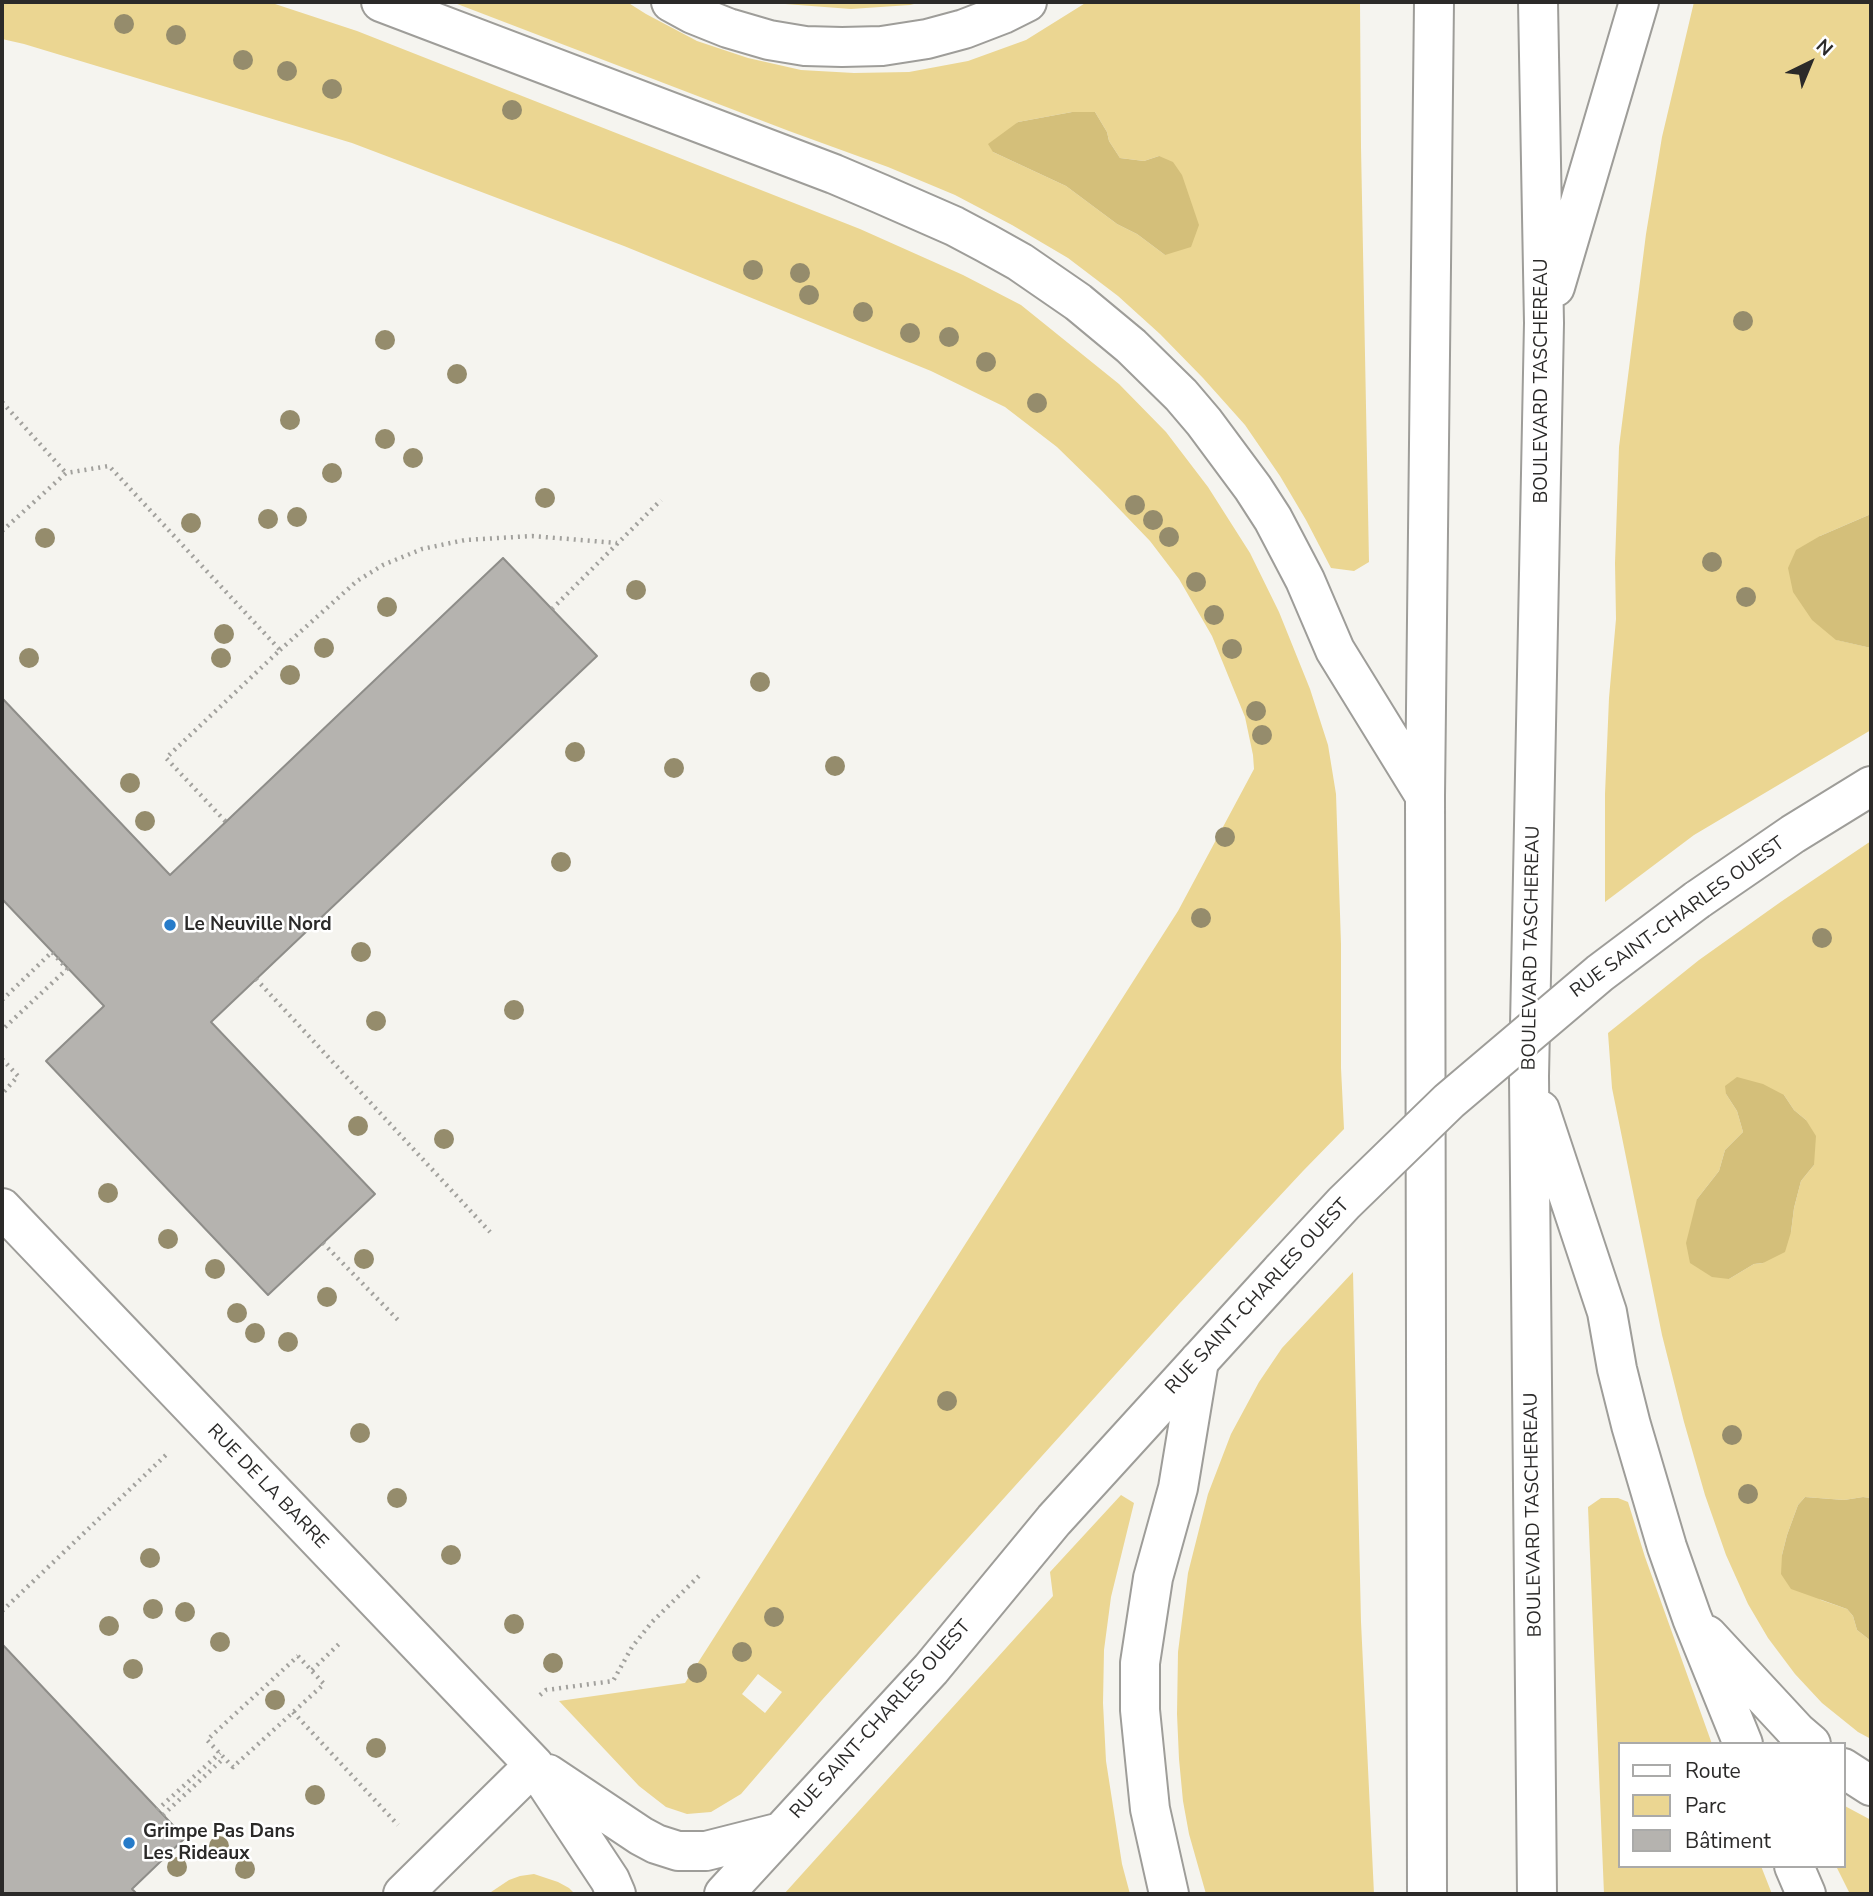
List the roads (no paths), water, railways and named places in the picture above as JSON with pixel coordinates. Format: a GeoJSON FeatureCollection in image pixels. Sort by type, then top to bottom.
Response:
{"type":"FeatureCollection","features":[{"type":"Feature","properties":{"kind":"main road"},"geometry":{"type":"LineString","coordinates":[[381,2],[834,174],[893,199],[954,226],[1009,256],[1078,302],[1131,346],[1181,395],[1253,488],[1273,519],[1305,580],[1335,650],[1425,796]]}},
{"type":"Feature","properties":{"kind":"main road"},"geometry":{"type":"LineString","coordinates":[[671,2],[728,28],[769,40],[805,46],[842,47],[882,46],[927,39],[964,29],[1027,2]]}},
{"type":"Feature","properties":{"kind":"main road"},"geometry":{"type":"LineString","coordinates":[[1427,1894],[1425,796],[1434,2]]}},
{"type":"Feature","properties":{"kind":"main road","name":"BOULEVARD TASCHEREAU"},"geometry":{"type":"LineString","coordinates":[[1537,1894],[1529,1076],[1544,323],[1538,2]]}},
{"type":"Feature","properties":{"kind":"main road"},"geometry":{"type":"LineString","coordinates":[[1544,323],[1639,2]]}},
{"type":"Feature","properties":{"kind":"main road","name":"RUE SAINT-CHARLES OUEST"},"geometry":{"type":"LineString","coordinates":[[724,1894],[931,1669],[1054,1520],[1282,1270],[1344,1203],[1449,1101],[1589,981],[1697,900],[1783,840],[1871,786]]}},
{"type":"Feature","properties":{"kind":"main road"},"geometry":{"type":"LineString","coordinates":[[1529,1076],[1607,1312],[1617,1369],[1637,1449],[1667,1547],[1741,1742]]}},
{"type":"Feature","properties":{"kind":"main road","name":"RUE DE LA BARRE"},"geometry":{"type":"LineString","coordinates":[[2,1208],[534,1765],[610,1880],[616,1894]]}},
{"type":"Feature","properties":{"kind":"main road"},"geometry":{"type":"LineString","coordinates":[[1169,1894],[1153,1821],[1144,1760],[1140,1663],[1153,1578],[1178,1488],[1199,1361]]}},
{"type":"Feature","properties":{"kind":"main road"},"geometry":{"type":"LineString","coordinates":[[1692,1618],[1809,1742]]}},
{"type":"Feature","properties":{"kind":"main road"},"geometry":{"type":"LineString","coordinates":[[403,1894],[534,1765]]}},
{"type":"Feature","properties":{"kind":"main road","name":"RUE DE LA BARRE"},"geometry":{"type":"LineString","coordinates":[[534,1765],[641,1836],[678,1851],[706,1851],[781,1832]]}},
{"type":"Feature","properties":{"kind":"main road"},"geometry":{"type":"LineString","coordinates":[[1845,1769],[1871,1786]]}},
{"type":"Feature","properties":{"kind":"main road"},"geometry":{"type":"LineString","coordinates":[[1795,1868],[1806,1894]]}},
{"type":"Feature","properties":{"kind":"place","name":"Le Neuville Nord"},"geometry":{"type":"Point","coordinates":[170,925]}},
{"type":"Feature","properties":{"kind":"place","name":"Grimpe Pas Dans Les Rideaux"},"geometry":{"type":"Point","coordinates":[129,1843]}}]}
